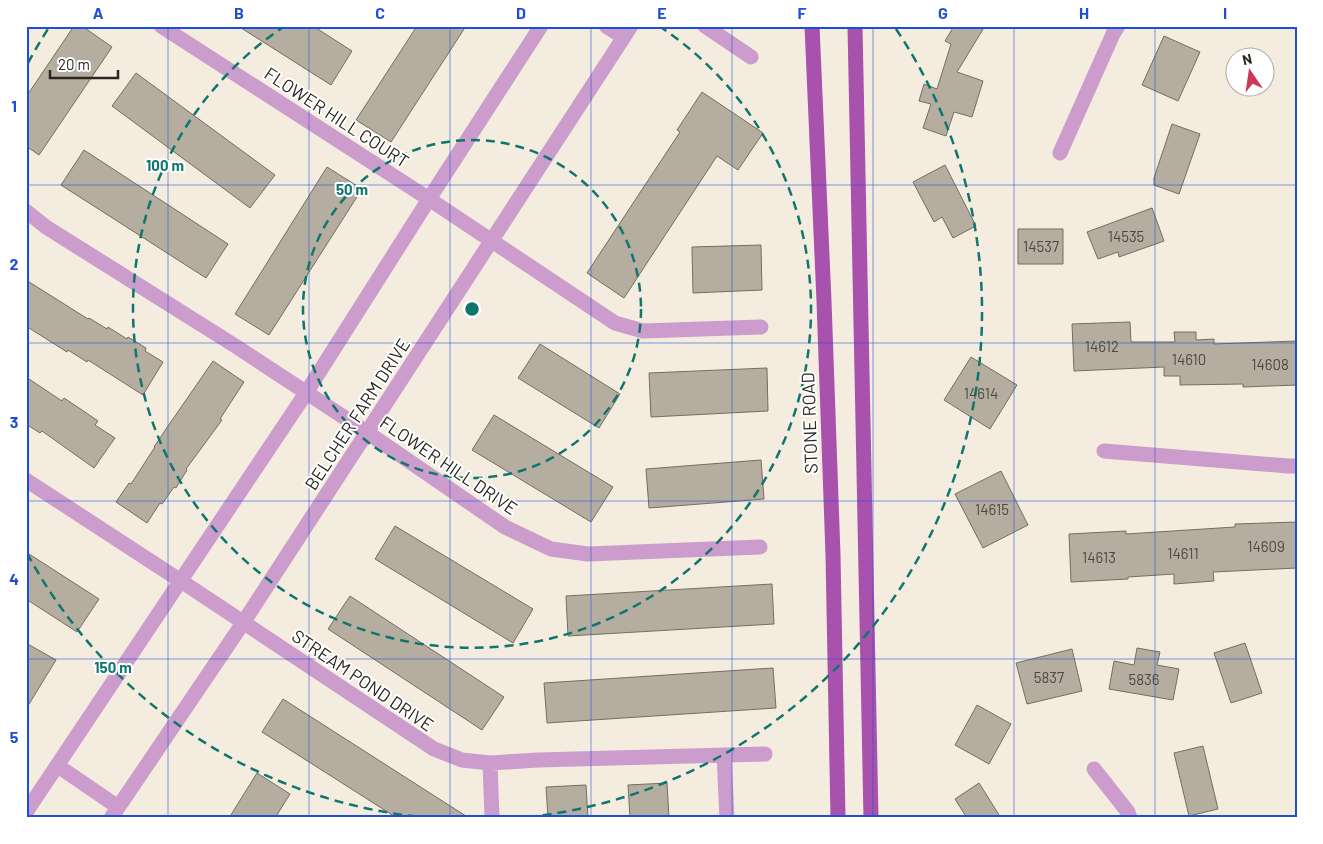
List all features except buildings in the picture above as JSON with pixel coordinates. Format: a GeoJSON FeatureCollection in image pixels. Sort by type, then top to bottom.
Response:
{"type":"FeatureCollection","features":[{"type":"Feature","properties":{"kind":"main road","name":"STONE ROAD"},"geometry":{"type":"LineString","coordinates":[[812,26],[833,545],[838,818]]}},
{"type":"Feature","properties":{"kind":"main road"},"geometry":{"type":"LineString","coordinates":[[855,26],[871,818]]}},
{"type":"Feature","properties":{"kind":"street","name":"FLOWER HILL COURT"},"geometry":{"type":"LineString","coordinates":[[161,26],[492,240],[615,323],[643,331],[761,327]]}},
{"type":"Feature","properties":{"kind":"street"},"geometry":{"type":"LineString","coordinates":[[26,812],[306,393],[541,26]]}},
{"type":"Feature","properties":{"kind":"street"},"geometry":{"type":"LineString","coordinates":[[606,26],[627,32]]}},
{"type":"Feature","properties":{"kind":"street"},"geometry":{"type":"LineString","coordinates":[[706,26],[751,56]]}},
{"type":"Feature","properties":{"kind":"street"},"geometry":{"type":"LineString","coordinates":[[1060,153],[1118,26]]}},
{"type":"Feature","properties":{"kind":"street","name":"BELCHER FARM DRIVE"},"geometry":{"type":"LineString","coordinates":[[58,766],[114,812],[243,623],[627,32]]}},
{"type":"Feature","properties":{"kind":"street","name":"FLOWER HILL DRIVE"},"geometry":{"type":"LineString","coordinates":[[26,211],[46,227],[368,432],[506,527],[551,549],[588,554],[760,547]]}},
{"type":"Feature","properties":{"kind":"street"},"geometry":{"type":"LineString","coordinates":[[1104,451],[1297,466]]}},
{"type":"Feature","properties":{"kind":"street","name":"STREAM POND DRIVE"},"geometry":{"type":"LineString","coordinates":[[26,480],[434,749],[462,760],[490,763],[765,754]]}},
{"type":"Feature","properties":{"kind":"street"},"geometry":{"type":"LineString","coordinates":[[724,755],[727,818]]}},
{"type":"Feature","properties":{"kind":"street"},"geometry":{"type":"LineString","coordinates":[[490,763],[492,818]]}},
{"type":"Feature","properties":{"kind":"street"},"geometry":{"type":"LineString","coordinates":[[1094,769],[1128,812],[1130,818]]}}]}
